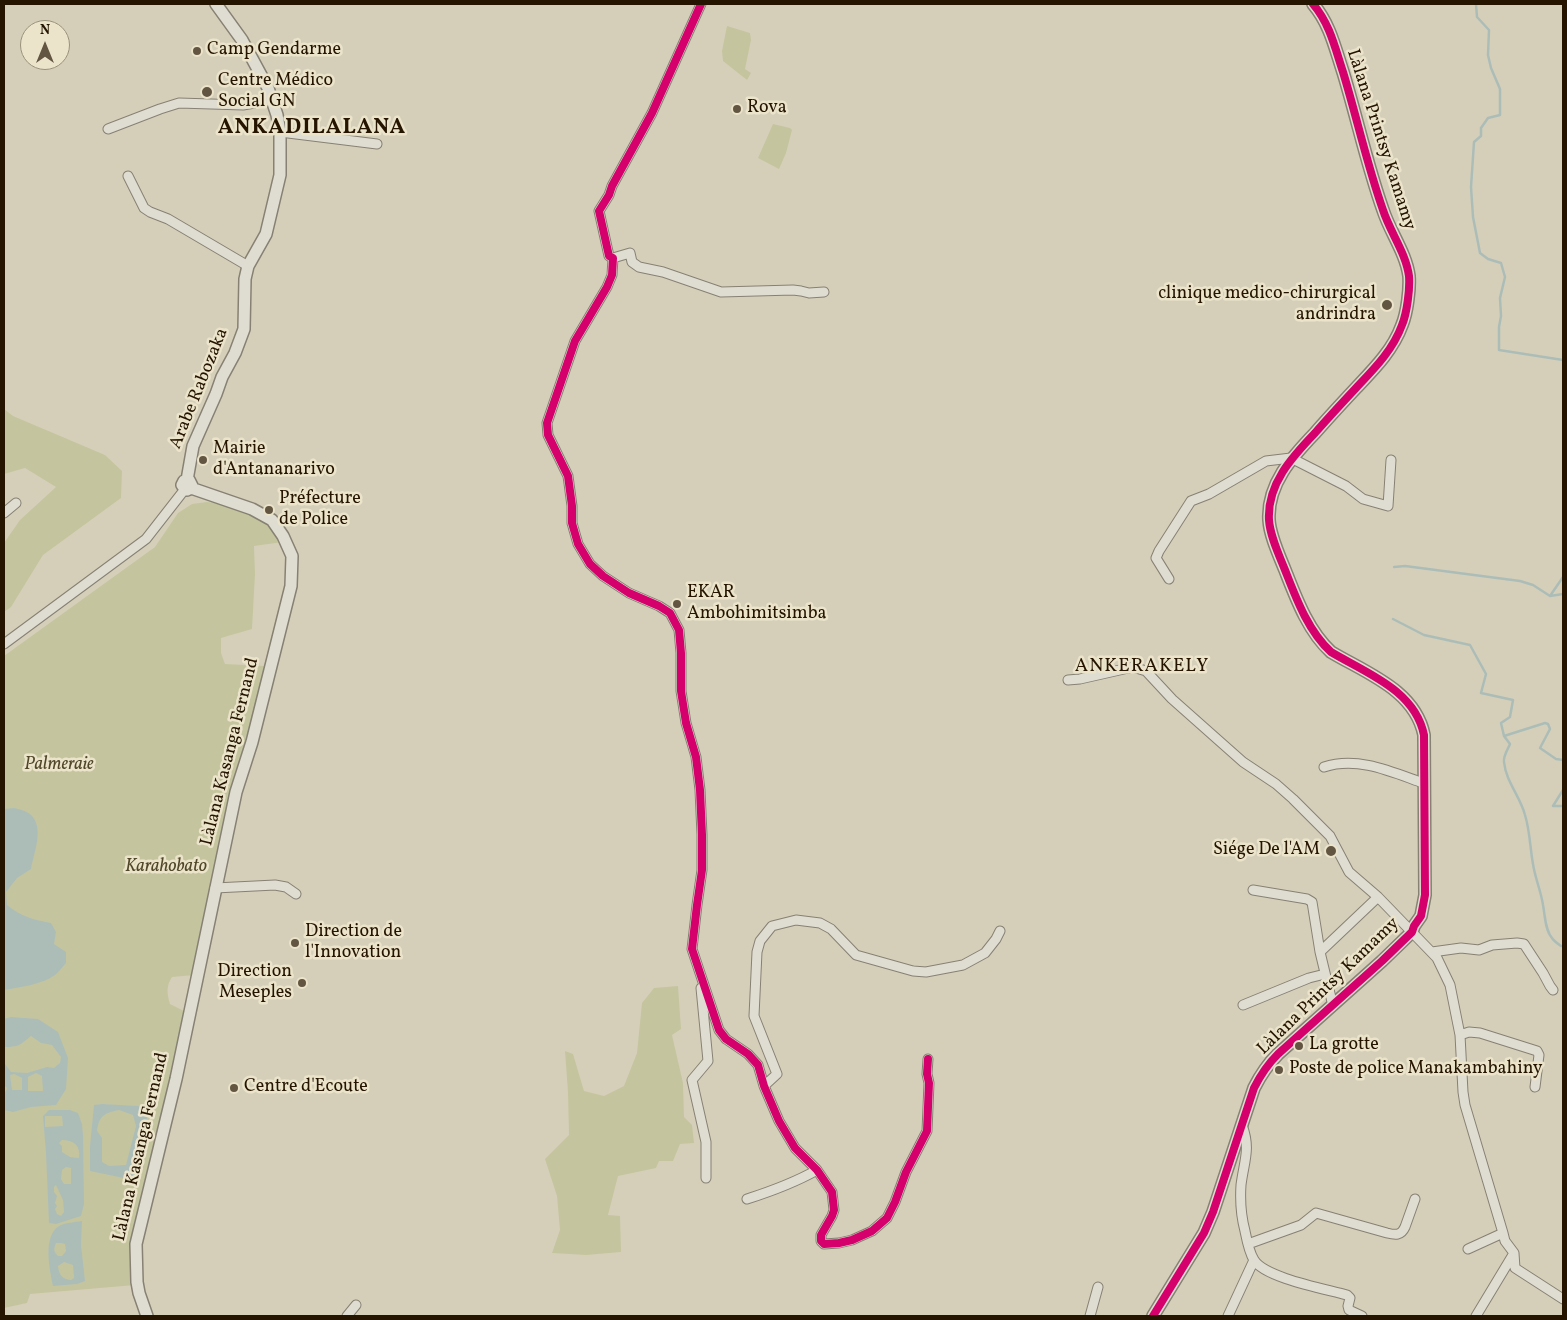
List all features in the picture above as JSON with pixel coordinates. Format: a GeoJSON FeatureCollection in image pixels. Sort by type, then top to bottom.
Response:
{"type":"FeatureCollection","features":[{"type":"Feature","properties":{"kind":"street","name":"Arabe Rabozaka"},"geometry":{"type":"LineString","coordinates":[[188,486],[193,446],[244,329],[244,290],[248,266],[266,234],[280,175],[280,132],[277,115],[268,88],[242,40],[216,4]]}},
{"type":"Feature","properties":{"kind":"street"},"geometry":{"type":"LineString","coordinates":[[613,258],[609,256],[599,211],[652,113],[701,4]]}},
{"type":"Feature","properties":{"kind":"street","name":"Làlana Printsy Kamamy"},"geometry":{"type":"LineString","coordinates":[[1153,1316],[1204,1233],[1213,1212],[1254,1088],[1259,1079],[1271,1061],[1412,932],[1421,916],[1424,896],[1424,735],[1422,724],[1417,713],[1393,688],[1331,652],[1324,645],[1302,611],[1275,543],[1269,520],[1271,498],[1275,485],[1291,458],[1384,356],[1396,339],[1403,323],[1409,283],[1406,262],[1383,212],[1329,29],[1313,4]]}},
{"type":"Feature","properties":{"kind":"street"},"geometry":{"type":"LineString","coordinates":[[108,129],[160,109],[179,104],[242,105],[272,100]]}},
{"type":"Feature","properties":{"kind":"street"},"geometry":{"type":"LineString","coordinates":[[280,132],[378,144]]}},
{"type":"Feature","properties":{"kind":"street"},"geometry":{"type":"LineString","coordinates":[[128,176],[144,208],[168,219],[248,266]]}},
{"type":"Feature","properties":{"kind":"street"},"geometry":{"type":"LineString","coordinates":[[613,258],[630,253],[632,262],[639,267],[663,272],[721,292],[824,292]]}},
{"type":"Feature","properties":{"kind":"street"},"geometry":{"type":"LineString","coordinates":[[613,258],[612,275],[607,287],[575,341],[548,423],[548,435],[568,476],[572,522],[578,544],[590,564],[603,576],[629,593],[670,613],[679,630],[681,691],[686,723],[696,757],[700,790],[702,870],[696,905],[692,949],[720,1030],[726,1039],[748,1054],[758,1065],[764,1086],[795,1148],[817,1170],[832,1192],[834,1210],[821,1235],[821,1241],[824,1244],[852,1240],[872,1231],[887,1218],[906,1172],[927,1131],[928,1059]]}},
{"type":"Feature","properties":{"kind":"street"},"geometry":{"type":"LineString","coordinates":[[1169,580],[1156,558],[1159,550],[1191,501],[1209,494],[1266,461],[1291,458],[1346,486],[1363,500],[1388,506],[1391,460]]}},
{"type":"Feature","properties":{"kind":"street"},"geometry":{"type":"LineString","coordinates":[[4,644],[146,540],[188,486]]}},
{"type":"Feature","properties":{"kind":"street","name":"Làlana Kasanga Fernand"},"geometry":{"type":"LineString","coordinates":[[147,1316],[138,1293],[136,1244],[176,1079],[236,792],[252,742],[291,586],[292,556],[283,536],[272,520],[252,509],[188,486]]}},
{"type":"Feature","properties":{"kind":"street"},"geometry":{"type":"LineString","coordinates":[[4,513],[16,503]]}},
{"type":"Feature","properties":{"kind":"street"},"geometry":{"type":"LineString","coordinates":[[1068,680],[1133,667],[1146,671],[1172,699],[1243,762],[1276,784],[1293,799],[1330,836],[1349,872],[1378,897],[1437,958],[1450,985],[1460,1035],[1465,1105],[1503,1234],[1514,1253],[1515,1268],[1563,1299]]}},
{"type":"Feature","properties":{"kind":"street"},"geometry":{"type":"LineString","coordinates":[[1324,767],[1333,764],[1367,764],[1423,783]]}},
{"type":"Feature","properties":{"kind":"street"},"geometry":{"type":"LineString","coordinates":[[215,888],[274,885],[286,887],[296,894]]}},
{"type":"Feature","properties":{"kind":"street"},"geometry":{"type":"LineString","coordinates":[[1253,890],[1307,899],[1312,902],[1320,952],[1333,1006]]}},
{"type":"Feature","properties":{"kind":"street"},"geometry":{"type":"LineString","coordinates":[[1320,952],[1378,897]]}},
{"type":"Feature","properties":{"kind":"street"},"geometry":{"type":"LineString","coordinates":[[764,1086],[777,1074],[754,1016],[755,974],[760,941],[772,926],[796,920],[820,924],[831,929],[856,955],[913,971],[926,972],[964,964],[985,953],[996,939],[1000,930]]}},
{"type":"Feature","properties":{"kind":"street"},"geometry":{"type":"LineString","coordinates":[[1432,952],[1461,948],[1479,950],[1516,942],[1524,944],[1553,990]]}},
{"type":"Feature","properties":{"kind":"street"},"geometry":{"type":"LineString","coordinates":[[1243,1005],[1309,978],[1325,974]]}},
{"type":"Feature","properties":{"kind":"street"},"geometry":{"type":"LineString","coordinates":[[701,978],[708,1060],[692,1080],[706,1142],[706,1178]]}},
{"type":"Feature","properties":{"kind":"street"},"geometry":{"type":"LineString","coordinates":[[1460,1035],[1469,1032],[1480,1033],[1537,1051],[1539,1055],[1535,1087]]}},
{"type":"Feature","properties":{"kind":"street"},"geometry":{"type":"LineString","coordinates":[[1242,1125],[1248,1142],[1241,1202],[1244,1228],[1254,1260],[1266,1270],[1290,1280],[1347,1295],[1350,1298],[1349,1310],[1362,1316]]}},
{"type":"Feature","properties":{"kind":"street"},"geometry":{"type":"LineString","coordinates":[[747,1199],[776,1190],[817,1170]]}},
{"type":"Feature","properties":{"kind":"street"},"geometry":{"type":"LineString","coordinates":[[1248,1244],[1300,1225],[1316,1213],[1387,1233],[1399,1234],[1405,1228],[1415,1199]]}},
{"type":"Feature","properties":{"kind":"street"},"geometry":{"type":"LineString","coordinates":[[1468,1249],[1503,1234]]}},
{"type":"Feature","properties":{"kind":"street"},"geometry":{"type":"LineString","coordinates":[[1476,1316],[1514,1253]]}},
{"type":"Feature","properties":{"kind":"street"},"geometry":{"type":"LineString","coordinates":[[1228,1316],[1254,1260]]}},
{"type":"Feature","properties":{"kind":"street"},"geometry":{"type":"LineString","coordinates":[[1090,1316],[1098,1287]]}},
{"type":"Feature","properties":{"kind":"street"},"geometry":{"type":"LineString","coordinates":[[347,1316],[356,1305]]}},
{"type":"Feature","properties":{"kind":"green space"},"geometry":{"type":"Polygon","coordinates":[[[727,26],[750,33],[751,40],[745,69],[751,73],[747,80],[723,61],[722,51],[727,26]]]}},
{"type":"Feature","properties":{"kind":"green space"},"geometry":{"type":"Polygon","coordinates":[[[773,124],[792,130],[786,153],[779,169],[758,158],[773,124]]]}},
{"type":"Feature","properties":{"kind":"green space"},"geometry":{"type":"Polygon","coordinates":[[[4,409],[13,416],[105,455],[122,471],[121,498],[43,555],[11,607],[4,612],[4,543],[20,520],[56,487],[25,468],[4,474],[4,409]]]}},
{"type":"Feature","properties":{"kind":"green space"},"geometry":{"type":"Polygon","coordinates":[[[207,502],[233,507],[258,516],[272,525],[283,542],[254,546],[255,574],[252,629],[221,638],[221,653],[225,664],[265,666],[195,975],[172,977],[168,987],[170,1004],[186,1012],[143,1198],[135,1285],[30,1294],[27,1303],[4,1308],[4,656],[155,547],[178,513],[192,504],[207,502]]]}},
{"type":"Feature","properties":{"kind":"green space"},"geometry":{"type":"Polygon","coordinates":[[[678,986],[681,1029],[672,1035],[683,1083],[684,1117],[692,1125],[694,1143],[680,1144],[673,1161],[659,1161],[656,1168],[618,1176],[608,1215],[620,1216],[621,1252],[586,1255],[552,1253],[560,1230],[557,1196],[545,1159],[569,1135],[565,1051],[573,1054],[584,1091],[604,1096],[624,1086],[637,1053],[642,1003],[654,988],[678,986]]]}},
{"type":"Feature","properties":{"kind":"shaded area"},"geometry":{"type":"Polygon","coordinates":[[[14,808],[30,814],[37,826],[38,833],[31,869],[17,878],[6,892],[7,905],[28,917],[51,923],[56,932],[54,944],[66,952],[66,963],[55,975],[43,981],[4,990],[4,809],[14,808]]]}},
{"type":"Feature","properties":{"kind":"shaded area"},"geometry":{"type":"Polygon","coordinates":[[[11,1017],[38,1019],[58,1032],[68,1058],[66,1089],[56,1105],[31,1107],[13,1112],[4,1110],[4,1093],[7,1088],[4,1085],[5,1064],[11,1072],[27,1073],[47,1067],[54,1068],[60,1063],[61,1057],[52,1045],[41,1043],[31,1036],[19,1045],[4,1047],[4,1019],[11,1017]],[[36,1073],[28,1077],[28,1091],[43,1091],[42,1076],[36,1073]],[[14,1074],[10,1075],[12,1090],[22,1090],[22,1078],[14,1074]]]}},
{"type":"Feature","properties":{"kind":"shaded area"},"geometry":{"type":"Polygon","coordinates":[[[94,1105],[138,1106],[149,1110],[133,1180],[90,1171],[90,1146],[94,1105]],[[119,1110],[106,1114],[99,1122],[97,1131],[102,1138],[102,1162],[109,1166],[126,1165],[136,1126],[133,1115],[119,1110]]]}},
{"type":"Feature","properties":{"kind":"shaded area"},"geometry":{"type":"Polygon","coordinates":[[[49,1110],[70,1110],[78,1113],[82,1124],[84,1204],[81,1216],[56,1224],[49,1223],[43,1116],[49,1110]],[[45,1116],[45,1127],[63,1126],[62,1116],[45,1116]],[[62,1140],[59,1143],[62,1146],[62,1152],[70,1157],[79,1158],[79,1150],[76,1144],[62,1140]],[[66,1167],[62,1170],[61,1179],[64,1184],[71,1184],[71,1168],[66,1167]],[[56,1185],[54,1192],[57,1196],[55,1203],[57,1206],[55,1209],[57,1214],[61,1216],[64,1212],[63,1200],[56,1185]]]}},
{"type":"Feature","properties":{"kind":"shaded area"},"geometry":{"type":"Polygon","coordinates":[[[82,1221],[81,1245],[85,1281],[77,1284],[53,1286],[50,1272],[50,1238],[59,1226],[82,1221]],[[56,1243],[55,1253],[58,1256],[62,1256],[66,1251],[65,1244],[56,1243]],[[64,1262],[58,1266],[59,1272],[63,1278],[71,1280],[74,1278],[73,1265],[64,1262]]]}},
{"type":"Feature","properties":{"kind":"waterway"},"geometry":{"type":"LineString","coordinates":[[1476,4],[1477,17],[1489,30],[1488,55],[1500,89],[1500,115],[1488,118],[1481,128],[1481,136],[1474,142],[1471,187],[1473,217],[1480,253],[1488,259],[1501,263],[1505,277],[1500,298],[1499,350],[1563,360]]}},
{"type":"Feature","properties":{"kind":"waterway"},"geometry":{"type":"LineString","coordinates":[[1394,567],[1405,566],[1520,581],[1533,585],[1550,596]]}},
{"type":"Feature","properties":{"kind":"waterway"},"geometry":{"type":"LineString","coordinates":[[1563,577],[1550,596],[1563,594]]}},
{"type":"Feature","properties":{"kind":"waterway"},"geometry":{"type":"LineString","coordinates":[[1393,619],[1424,635],[1470,645],[1486,674],[1481,693],[1513,700],[1510,717],[1501,723],[1504,736],[1510,744],[1504,757],[1505,769],[1527,821],[1534,869],[1548,931],[1554,940],[1563,946]]}},
{"type":"Feature","properties":{"kind":"waterway"},"geometry":{"type":"LineString","coordinates":[[1504,736],[1545,723],[1548,724],[1550,729],[1540,748],[1556,759],[1563,760]]}},
{"type":"Feature","properties":{"kind":"waterway"},"geometry":{"type":"LineString","coordinates":[[1563,790],[1553,806],[1563,806]]}},
{"type":"Feature","properties":{"kind":"cycle path"},"geometry":{"type":"LineString","coordinates":[[701,4],[652,113],[599,211],[609,256],[613,258],[612,275],[607,287],[575,341],[547,423],[548,435],[568,476],[572,523],[578,544],[590,564],[603,576],[629,593],[670,613],[679,630],[681,691],[686,723],[696,757],[702,835],[702,870],[692,949],[719,1030],[726,1039],[748,1054],[758,1065],[764,1086],[779,1121],[795,1148],[817,1170],[832,1192],[834,1210],[821,1235],[821,1241],[824,1244],[852,1240],[872,1231],[887,1218],[906,1172],[927,1131],[928,1059]]}},
{"type":"Feature","properties":{"kind":"cycle path"},"geometry":{"type":"LineString","coordinates":[[1153,1316],[1204,1233],[1213,1212],[1254,1088],[1262,1075],[1278,1054],[1412,932],[1421,916],[1425,895],[1424,735],[1419,719],[1400,694],[1387,684],[1331,652],[1323,644],[1309,624],[1294,592],[1275,545],[1269,520],[1269,507],[1272,495],[1283,472],[1335,410],[1370,374],[1394,343],[1402,325],[1409,294],[1407,267],[1377,193],[1334,45],[1324,20],[1313,4]]}},
{"type":"Feature","properties":{"kind":"place","name":"Camp Gendarme"},"geometry":{"type":"Point","coordinates":[197,51]}},
{"type":"Feature","properties":{"kind":"place","name":"Centre Médico Social GN"},"geometry":{"type":"Point","coordinates":[207,92]}},
{"type":"Feature","properties":{"kind":"place","name":"Rova"},"geometry":{"type":"Point","coordinates":[737,109]}},
{"type":"Feature","properties":{"kind":"place","name":"clinique medico-chirurgical andrindra"},"geometry":{"type":"Point","coordinates":[1387,305]}},
{"type":"Feature","properties":{"kind":"place","name":"Mairie d'Antananarivo"},"geometry":{"type":"Point","coordinates":[203,460]}},
{"type":"Feature","properties":{"kind":"place","name":"Préfecture de Police"},"geometry":{"type":"Point","coordinates":[269,510]}},
{"type":"Feature","properties":{"kind":"place","name":"EKAR Ambohimitsimba"},"geometry":{"type":"Point","coordinates":[677,604]}},
{"type":"Feature","properties":{"kind":"place","name":"Siége De l'AM"},"geometry":{"type":"Point","coordinates":[1331,851]}},
{"type":"Feature","properties":{"kind":"place","name":"Direction de l'Innovation"},"geometry":{"type":"Point","coordinates":[295,943]}},
{"type":"Feature","properties":{"kind":"place","name":"Direction Meseples"},"geometry":{"type":"Point","coordinates":[302,983]}},
{"type":"Feature","properties":{"kind":"place","name":"La grotte"},"geometry":{"type":"Point","coordinates":[1299,1046]}},
{"type":"Feature","properties":{"kind":"place","name":"Poste de police Manakambahiny"},"geometry":{"type":"Point","coordinates":[1279,1070]}},
{"type":"Feature","properties":{"kind":"place","name":"Centre d'Ecoute"},"geometry":{"type":"Point","coordinates":[234,1088]}},
{"type":"Feature","properties":{"kind":"district","name":"ANKADILALANA"},"geometry":{"type":"Point","coordinates":[312,129]}},
{"type":"Feature","properties":{"kind":"district","name":"ANKERAKELY"},"geometry":{"type":"Point","coordinates":[1142,668]}},
{"type":"Feature","properties":{"kind":"park label","name":"Palmeraie"},"geometry":{"type":"Point","coordinates":[59,766]}},
{"type":"Feature","properties":{"kind":"park label","name":"Karahobato"},"geometry":{"type":"Point","coordinates":[166,868]}}]}
